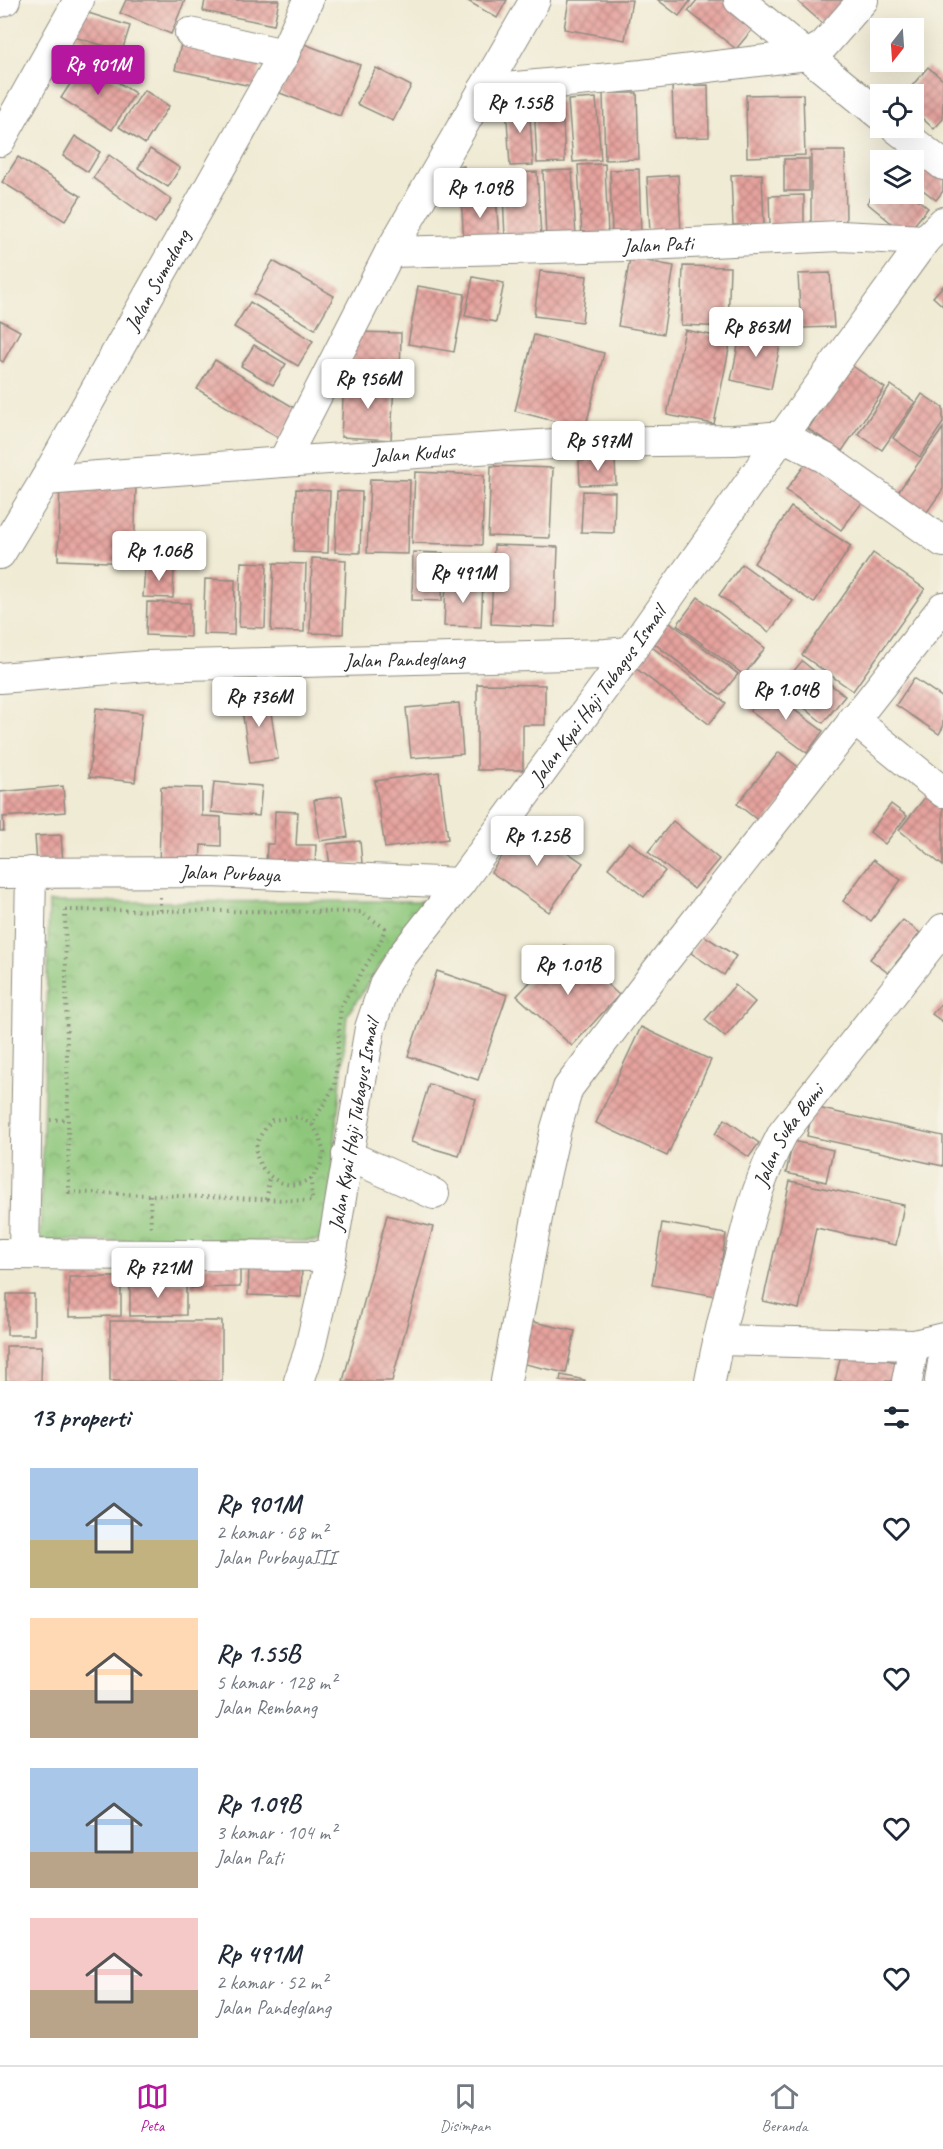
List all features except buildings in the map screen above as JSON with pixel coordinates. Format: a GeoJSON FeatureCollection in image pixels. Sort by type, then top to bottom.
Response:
{"type":"FeatureCollection","features":[{"type":"Feature","properties":{"kind":"street"},"geometry":{"type":"LineString","coordinates":[[0,2],[5,0]]}},
{"type":"Feature","properties":{"kind":"street"},"geometry":{"type":"LineString","coordinates":[[0,141],[9,113],[79,0]]}},
{"type":"Feature","properties":{"kind":"street","name":"Jalan Sumedang"},"geometry":{"type":"LineString","coordinates":[[0,554],[45,480],[284,54],[308,0]]}},
{"type":"Feature","properties":{"kind":"street"},"geometry":{"type":"LineString","coordinates":[[283,462],[390,252],[535,0]]}},
{"type":"Feature","properties":{"kind":"street"},"geometry":{"type":"LineString","coordinates":[[740,0],[870,107]]}},
{"type":"Feature","properties":{"kind":"street"},"geometry":{"type":"LineString","coordinates":[[483,90],[807,56],[823,46],[862,0]]}},
{"type":"Feature","properties":{"kind":"street"},"geometry":{"type":"LineString","coordinates":[[190,33],[284,54]]}},
{"type":"Feature","properties":{"kind":"street"},"geometry":{"type":"LineString","coordinates":[[909,138],[943,165]]}},
{"type":"Feature","properties":{"kind":"street","name":"Jalan Pati"},"geometry":{"type":"LineString","coordinates":[[390,252],[625,246],[934,231]]}},
{"type":"Feature","properties":{"kind":"street","name":"Jalan Kyai Haji Tubagus Ismail"},"geometry":{"type":"LineString","coordinates":[[299,1381],[309,1352],[331,1256],[370,1028],[385,983],[402,956],[460,883],[630,652],[783,436],[934,231]]}},
{"type":"Feature","properties":{"kind":"street"},"geometry":{"type":"LineString","coordinates":[[783,436],[825,459],[943,542]]}},
{"type":"Feature","properties":{"kind":"street","name":"Jalan Kudus"},"geometry":{"type":"LineString","coordinates":[[45,480],[584,442],[734,440],[783,436]]}},
{"type":"Feature","properties":{"kind":"street"},"geometry":{"type":"LineString","coordinates":[[506,1381],[544,1181],[568,1088],[853,719],[943,607]]}},
{"type":"Feature","properties":{"kind":"street","name":"Jalan Pandeglang"},"geometry":{"type":"LineString","coordinates":[[0,678],[147,666],[630,652]]}},
{"type":"Feature","properties":{"kind":"street"},"geometry":{"type":"LineString","coordinates":[[853,719],[943,792]]}},
{"type":"Feature","properties":{"kind":"street"},"geometry":{"type":"LineString","coordinates":[[31,872],[12,1254],[331,1256]]}},
{"type":"Feature","properties":{"kind":"street","name":"Jalan Purbaya"},"geometry":{"type":"LineString","coordinates":[[0,873],[211,872],[460,883]]}},
{"type":"Feature","properties":{"kind":"street","name":"Jalan Suka Bumi"},"geometry":{"type":"LineString","coordinates":[[710,1381],[718,1340],[756,1194],[768,1161],[783,1133],[888,996],[943,929]]}},
{"type":"Feature","properties":{"kind":"street"},"geometry":{"type":"LineString","coordinates":[[347,1155],[434,1194]]}},
{"type":"Feature","properties":{"kind":"street"},"geometry":{"type":"LineString","coordinates":[[718,1340],[914,1345],[943,1338]]}},
{"type":"Feature","properties":{"kind":"street"},"geometry":{"type":"LineString","coordinates":[[907,1381],[914,1345]]}},
{"type":"Feature","properties":{"kind":"street"},"geometry":{"type":"LineString","coordinates":[[940,1381],[943,1362]]}},
{"type":"Feature","properties":{"kind":"path"},"geometry":{"type":"LineString","coordinates":[[311,1179],[312,1201],[69,1192],[65,910],[362,912],[385,928],[381,941],[341,1006],[335,1085],[312,1124]]}},
{"type":"Feature","properties":{"kind":"path"},"geometry":{"type":"LineString","coordinates":[[298,1117],[312,1124],[320,1136],[324,1153],[320,1166],[311,1179],[297,1185],[286,1184],[268,1176],[260,1166],[256,1149],[261,1134],[272,1120],[298,1117]]}},
{"type":"Feature","properties":{"kind":"path"},"geometry":{"type":"LineString","coordinates":[[267,1199],[268,1176]]}},
{"type":"Feature","properties":{"kind":"path"},"geometry":{"type":"LineString","coordinates":[[150,1195],[152,1255]]}},
{"type":"Feature","properties":{"kind":"green space"},"geometry":{"type":"Polygon","coordinates":[[[423,901],[347,1015],[326,1241],[40,1241],[49,902],[423,901]]]}}]}
